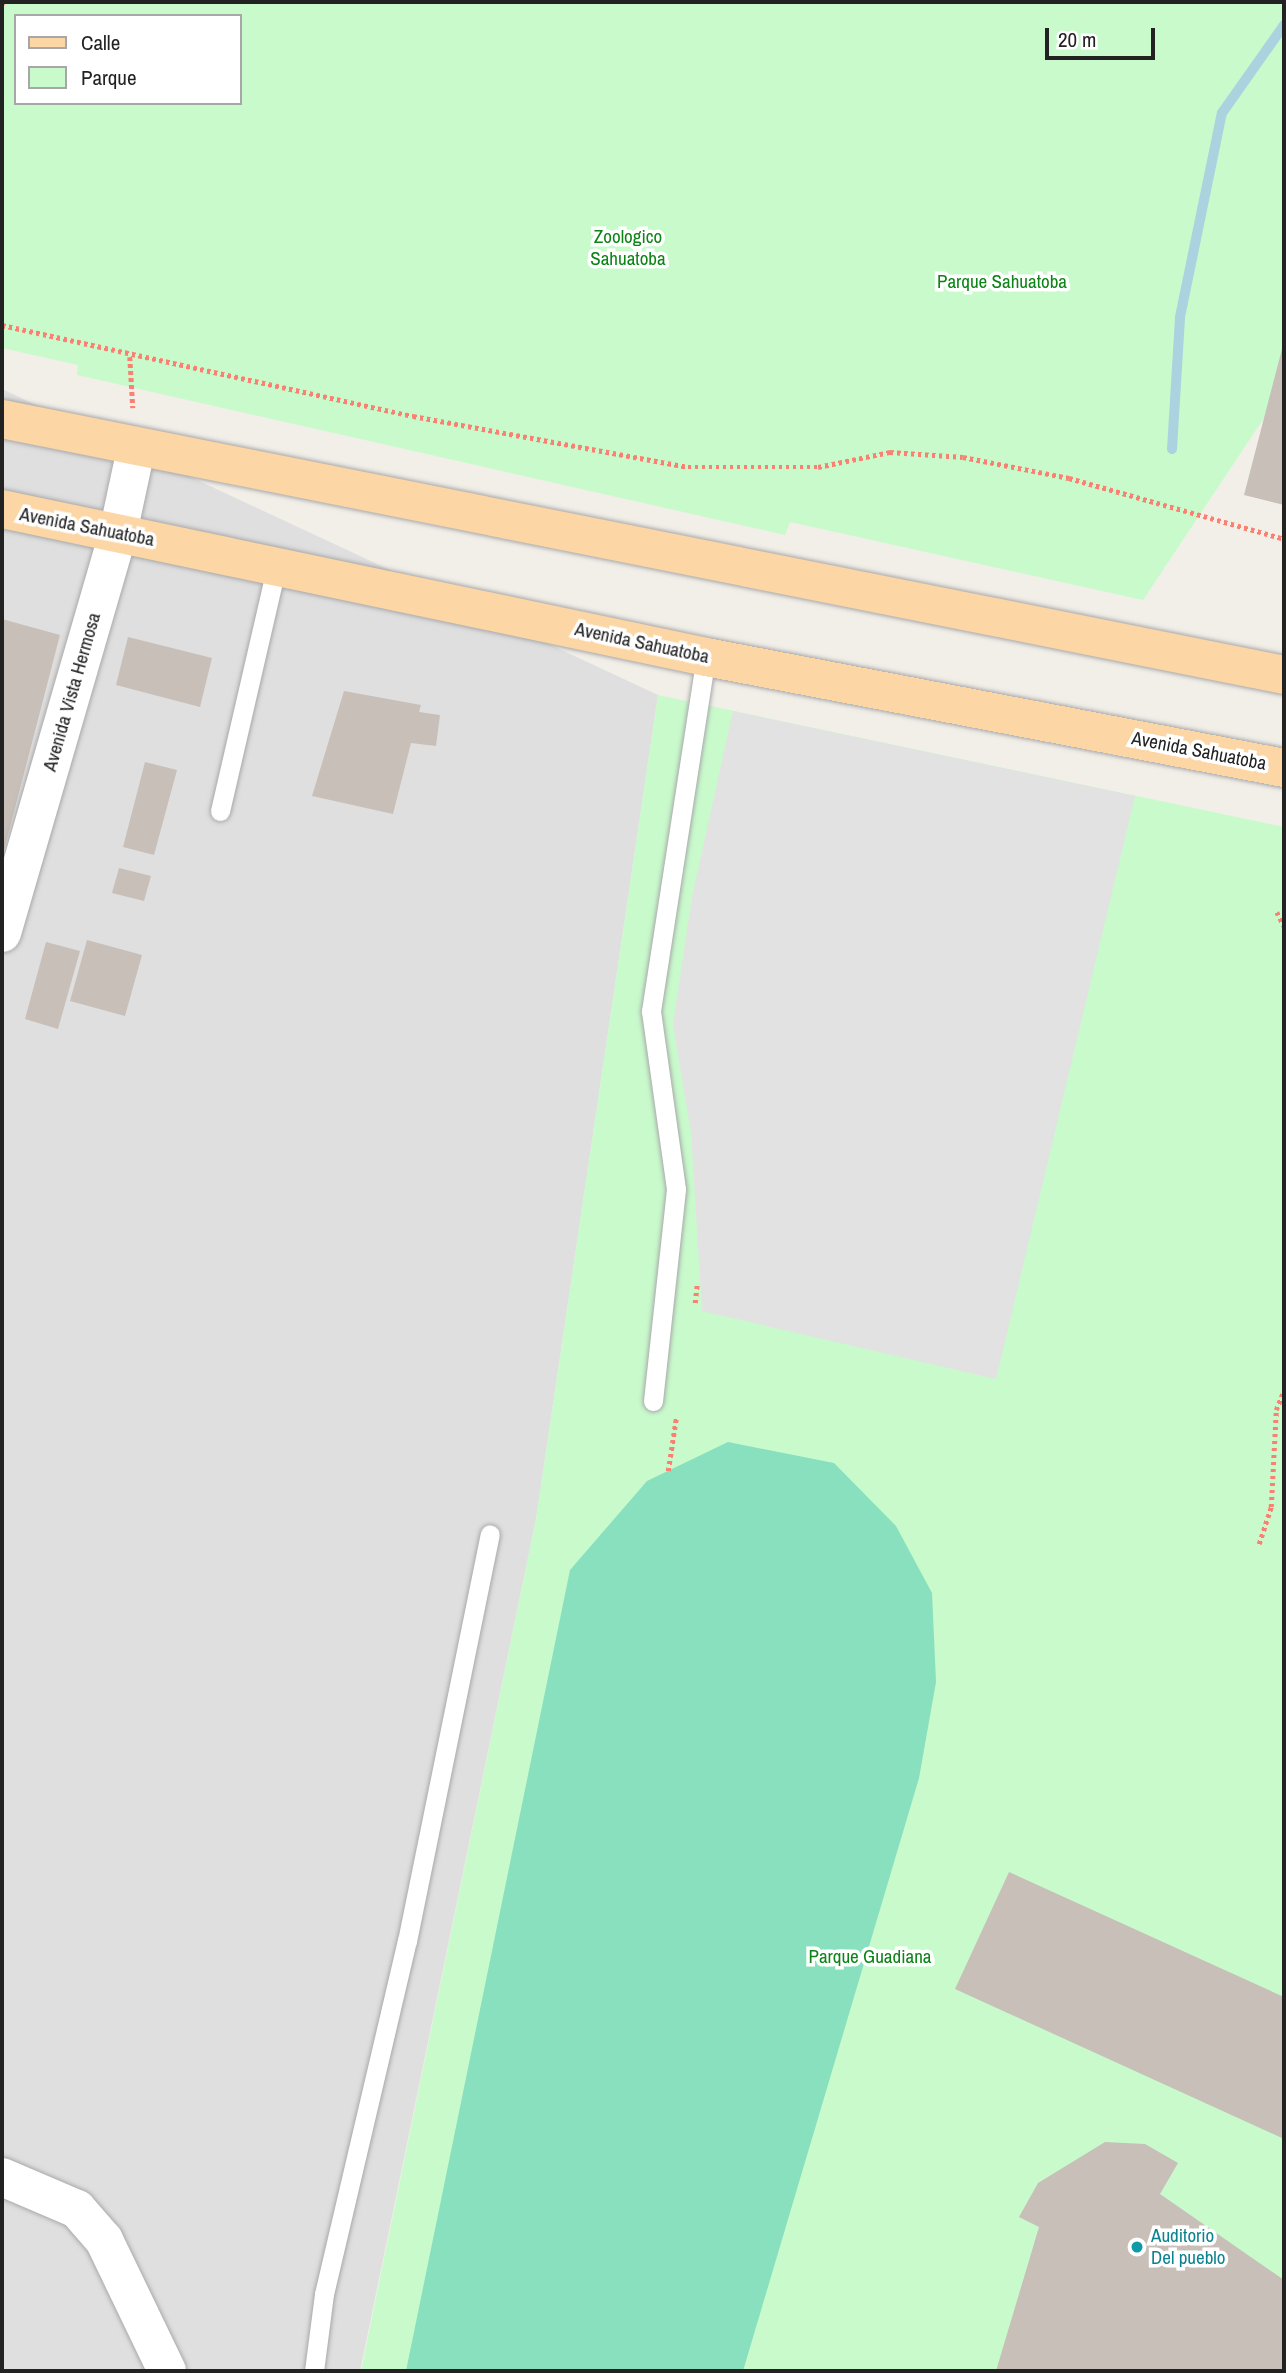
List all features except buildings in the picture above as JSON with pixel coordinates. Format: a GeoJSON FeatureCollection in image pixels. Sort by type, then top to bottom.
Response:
{"type":"FeatureCollection","features":[{"type":"Feature","properties":{"kind":"main road"},"geometry":{"type":"LineString","coordinates":[[2,419],[136,449],[580,530],[1284,675]]}},
{"type":"Feature","properties":{"kind":"main road","name":"Avenida Sahuatoba"},"geometry":{"type":"LineString","coordinates":[[2,509],[706,657],[1284,768]]}},
{"type":"Feature","properties":{"kind":"street","name":"Avenida Vista Hermosa"},"geometry":{"type":"LineString","coordinates":[[2,933],[118,533],[136,449]]}},
{"type":"Feature","properties":{"kind":"street"},"geometry":{"type":"LineString","coordinates":[[2,2177],[77,2209],[104,2240],[167,2371]]}},
{"type":"Feature","properties":{"kind":"lane"},"geometry":{"type":"LineString","coordinates":[[219,811],[278,565]]}},
{"type":"Feature","properties":{"kind":"lane"},"geometry":{"type":"LineString","coordinates":[[653,1401],[676,1189],[651,1011],[706,657]]}},
{"type":"Feature","properties":{"kind":"lane"},"geometry":{"type":"LineString","coordinates":[[314,2371],[324,2294],[407,1941],[490,1534]]}},
{"type":"Feature","properties":{"kind":"path"},"geometry":{"type":"LineString","coordinates":[[2,325],[130,357],[688,467],[818,467],[890,452],[963,457],[1069,478],[1284,539]]}},
{"type":"Feature","properties":{"kind":"path"},"geometry":{"type":"LineString","coordinates":[[130,357],[136,449]]}},
{"type":"Feature","properties":{"kind":"path"},"geometry":{"type":"LineString","coordinates":[[1276,912],[1284,925]]}},
{"type":"Feature","properties":{"kind":"path"},"geometry":{"type":"LineString","coordinates":[[1259,1544],[1271,1507],[1276,1410],[1284,1390]]}},
{"type":"Feature","properties":{"kind":"shaded area"},"geometry":{"type":"Polygon","coordinates":[[[2,389],[658,695],[536,1519],[360,2371],[2,2371],[2,389]]]}},
{"type":"Feature","properties":{"kind":"shaded area"},"geometry":{"type":"Polygon","coordinates":[[[733,711],[1135,796],[996,1379],[702,1311],[691,1132],[673,1025],[692,897],[733,711]]]}},
{"type":"Feature","properties":{"kind":"green space","name":"Parque Sahuatoba"},"geometry":{"type":"Polygon","coordinates":[[[2,2],[1284,2],[1284,388],[1143,600],[790,522],[785,535],[77,375],[78,365],[2,348],[2,2]]]}},
{"type":"Feature","properties":{"kind":"green space","name":"Parque Guadiana"},"geometry":{"type":"Polygon","coordinates":[[[658,695],[1284,827],[1284,2371],[361,2371],[536,1519],[658,695]]]}},
{"type":"Feature","properties":{"kind":"green space"},"geometry":{"type":"Polygon","coordinates":[[[728,1442],[834,1463],[896,1526],[932,1593],[936,1682],[919,1778],[743,2371],[406,2371],[570,1570],[647,1481],[728,1442]]]}},
{"type":"Feature","properties":{"kind":"waterway"},"geometry":{"type":"LineString","coordinates":[[1172,449],[1180,317],[1222,113],[1284,25]]}},
{"type":"Feature","properties":{"kind":"place","name":"Auditorio Del pueblo"},"geometry":{"type":"Point","coordinates":[1137,2247]}},
{"type":"Feature","properties":{"kind":"park label","name":"Zoologico Sahuatoba"},"geometry":{"type":"Point","coordinates":[628,248]}}]}
